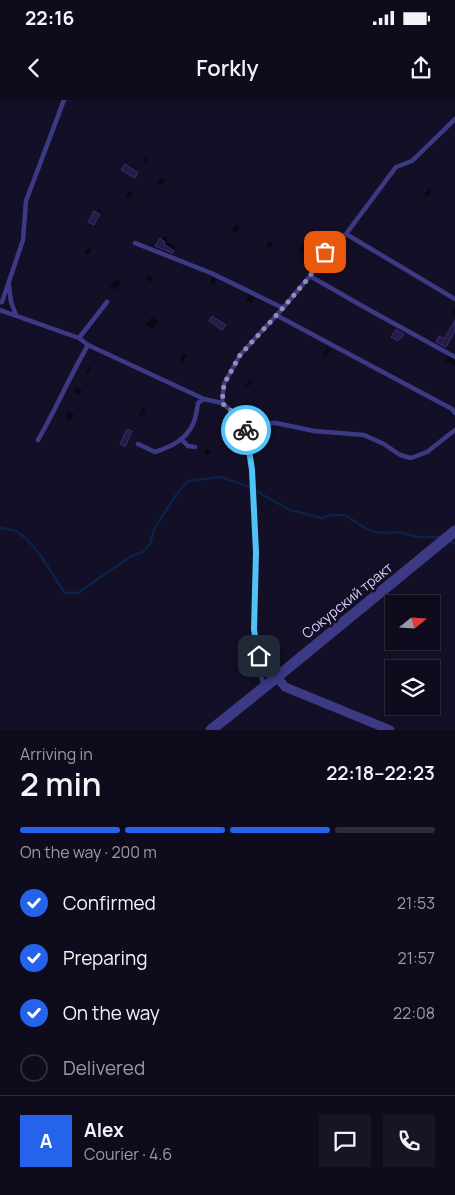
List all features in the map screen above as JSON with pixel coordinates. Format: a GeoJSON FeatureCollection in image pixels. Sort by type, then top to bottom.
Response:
{"type":"FeatureCollection","features":[{"type":"Feature","properties":{"kind":"street","name":"Сокурский тракт"},"geometry":{"type":"LineString","coordinates":[[211,730],[455,531]]}},
{"type":"Feature","properties":{"kind":"street"},"geometry":{"type":"LineString","coordinates":[[277,677],[285,687],[390,730]]}},
{"type":"Feature","properties":{"kind":"lane"},"geometry":{"type":"LineString","coordinates":[[0,302],[2,302],[9,284],[23,240],[26,201],[64,100]]}},
{"type":"Feature","properties":{"kind":"lane"},"geometry":{"type":"LineString","coordinates":[[222,403],[224,384],[240,355],[310,276],[332,241],[346,234],[396,167],[412,161],[455,119]]}},
{"type":"Feature","properties":{"kind":"lane"},"geometry":{"type":"LineString","coordinates":[[346,234],[455,298]]}},
{"type":"Feature","properties":{"kind":"lane"},"geometry":{"type":"LineString","coordinates":[[135,243],[211,273],[283,308]]}},
{"type":"Feature","properties":{"kind":"lane"},"geometry":{"type":"LineString","coordinates":[[310,276],[455,357]]}},
{"type":"Feature","properties":{"kind":"lane"},"geometry":{"type":"LineString","coordinates":[[9,284],[11,302],[16,315]]}},
{"type":"Feature","properties":{"kind":"lane"},"geometry":{"type":"LineString","coordinates":[[79,338],[107,302]]}},
{"type":"Feature","properties":{"kind":"lane"},"geometry":{"type":"LineString","coordinates":[[0,310],[79,338],[88,345],[204,399],[222,403],[246,423],[276,423],[314,431],[364,434],[411,458],[427,452],[455,430]]}},
{"type":"Feature","properties":{"kind":"lane"},"geometry":{"type":"LineString","coordinates":[[276,315],[455,412]]}},
{"type":"Feature","properties":{"kind":"lane"},"geometry":{"type":"LineString","coordinates":[[38,440],[88,345]]}},
{"type":"Feature","properties":{"kind":"lane"},"geometry":{"type":"LineString","coordinates":[[138,444],[155,452],[182,440],[193,424],[198,403],[204,399]]}},
{"type":"Feature","properties":{"kind":"lane"},"geometry":{"type":"LineString","coordinates":[[246,423],[252,470],[256,552],[254,630],[261,676],[265,686]]}},
{"type":"Feature","properties":{"kind":"lane"},"geometry":{"type":"LineString","coordinates":[[182,440],[188,446],[195,447]]}},
{"type":"Feature","properties":{"kind":"building"},"geometry":{"type":"Polygon","coordinates":[[[125,164],[138,172],[135,178],[121,170],[125,164]]]}},
{"type":"Feature","properties":{"kind":"building"},"geometry":{"type":"Polygon","coordinates":[[[94,211],[100,214],[94,225],[88,222],[94,211]]]}},
{"type":"Feature","properties":{"kind":"building"},"geometry":{"type":"Polygon","coordinates":[[[160,238],[165,242],[164,244],[174,251],[172,253],[155,246],[160,238]]]}},
{"type":"Feature","properties":{"kind":"building"},"geometry":{"type":"Polygon","coordinates":[[[212,316],[226,325],[222,330],[209,321],[212,316]]]}},
{"type":"Feature","properties":{"kind":"building"},"geometry":{"type":"Polygon","coordinates":[[[455,320],[455,331],[446,347],[436,342],[439,336],[444,339],[455,320]]]}},
{"type":"Feature","properties":{"kind":"building"},"geometry":{"type":"Polygon","coordinates":[[[396,329],[404,334],[398,341],[391,337],[396,329]]]}},
{"type":"Feature","properties":{"kind":"building"},"geometry":{"type":"Polygon","coordinates":[[[127,429],[132,431],[125,447],[120,444],[127,429]]]}},
{"type":"Feature","properties":{"kind":"waterway"},"geometry":{"type":"LineString","coordinates":[[0,528],[17,532],[26,539],[39,553],[65,593],[78,593],[131,556],[143,552],[150,544],[154,529],[176,495],[188,481],[221,477],[247,486],[290,510],[322,518],[331,515],[345,515],[371,531],[382,533],[398,532],[419,537],[442,537]]}},
{"type":"Feature","properties":{"kind":"waterway"},"geometry":{"type":"LineString","coordinates":[[449,540],[455,544]]}},
{"type":"Feature","properties":{"kind":"way so far"},"geometry":{"type":"LineString","coordinates":[[246,430],[246,423],[222,403],[224,384],[240,355],[310,276],[325,252]]}},
{"type":"Feature","properties":{"kind":"route"},"geometry":{"type":"LineString","coordinates":[[246,430],[252,470],[256,552],[254,630],[259,656]]}}]}
